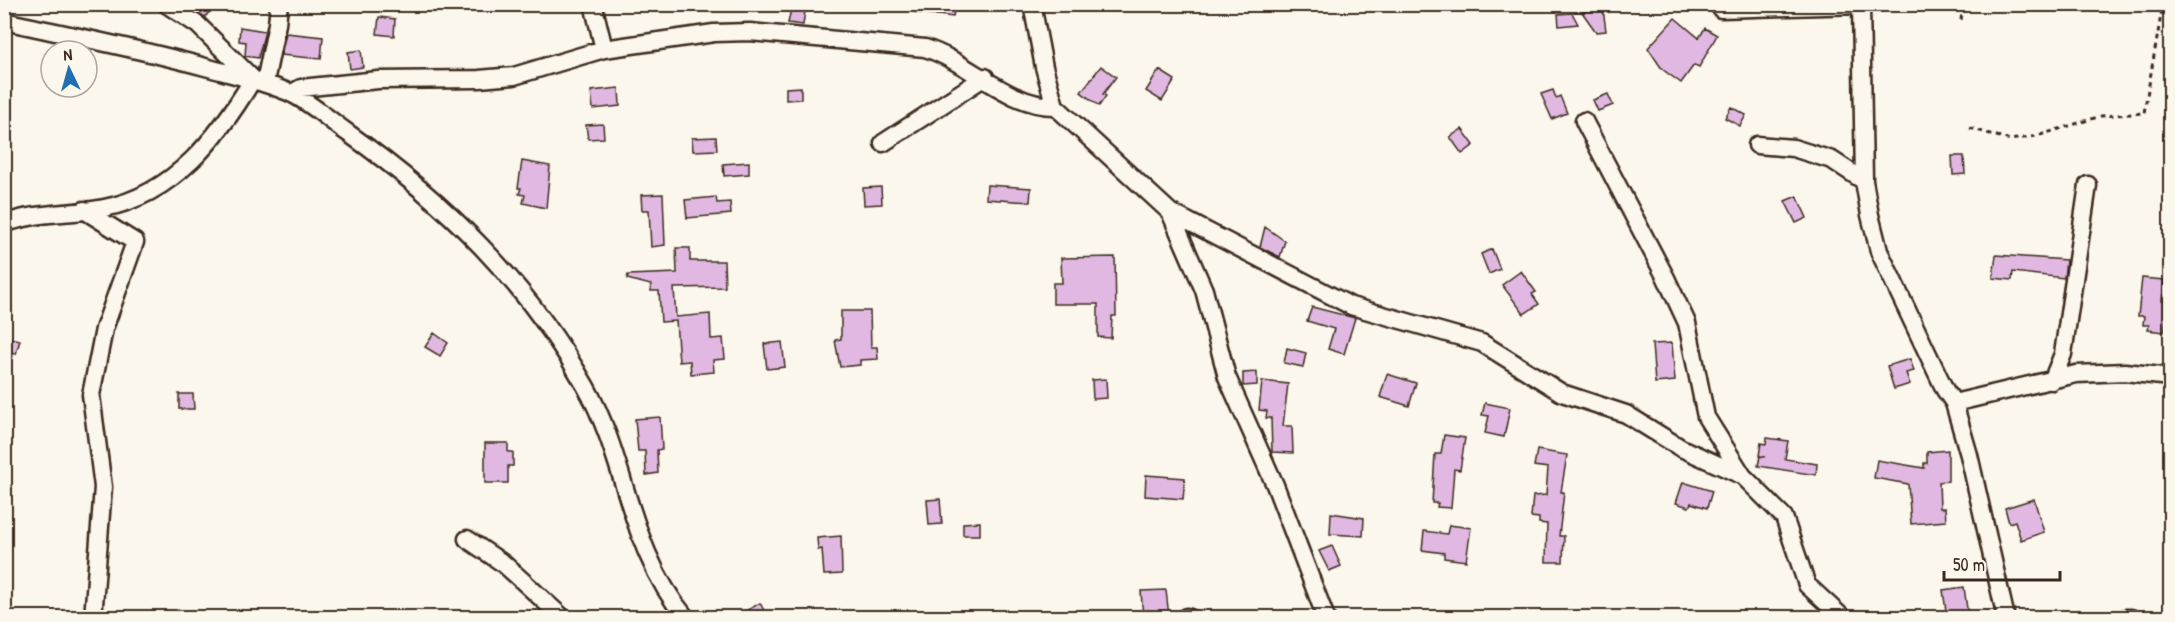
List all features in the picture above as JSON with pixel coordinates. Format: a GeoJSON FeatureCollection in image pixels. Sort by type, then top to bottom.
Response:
{"type":"FeatureCollection","features":[{"type":"Feature","properties":{"kind":"street"},"geometry":{"type":"LineString","coordinates":[[166,4],[198,24],[259,81]]}},
{"type":"Feature","properties":{"kind":"street"},"geometry":{"type":"LineString","coordinates":[[4,224],[18,219],[105,208],[141,196],[181,172],[208,146],[259,81],[277,24],[279,4]]}},
{"type":"Feature","properties":{"kind":"street"},"geometry":{"type":"LineString","coordinates":[[593,4],[604,49]]}},
{"type":"Feature","properties":{"kind":"street"},"geometry":{"type":"LineString","coordinates":[[1032,4],[1044,67],[1055,106],[1170,212],[1351,306],[1482,344],[1562,393],[1626,414],[1681,448],[1743,476]]}},
{"type":"Feature","properties":{"kind":"street"},"geometry":{"type":"LineString","coordinates":[[1721,9],[1861,5],[1864,181],[1879,251],[1945,390],[1954,403],[1969,455],[2006,618]]}},
{"type":"Feature","properties":{"kind":"street"},"geometry":{"type":"LineString","coordinates":[[4,21],[173,58],[259,81],[292,93],[367,146],[439,203],[506,270],[538,313],[586,387],[612,443],[635,526],[658,578],[681,615]]}},
{"type":"Feature","properties":{"kind":"street"},"geometry":{"type":"LineString","coordinates":[[292,93],[301,88],[378,80],[480,79],[514,76],[604,49],[651,40],[750,32],[925,48],[946,55],[1025,102],[1055,106]]}},
{"type":"Feature","properties":{"kind":"street"},"geometry":{"type":"LineString","coordinates":[[883,143],[985,78]]}},
{"type":"Feature","properties":{"kind":"street"},"geometry":{"type":"LineString","coordinates":[[1584,121],[1687,323],[1706,417],[1743,476],[1784,516],[1807,585],[1843,618]]}},
{"type":"Feature","properties":{"kind":"street"},"geometry":{"type":"LineString","coordinates":[[1757,145],[1793,148],[1832,160],[1864,181]]}},
{"type":"Feature","properties":{"kind":"street"},"geometry":{"type":"LineString","coordinates":[[2052,381],[2063,354],[2088,185]]}},
{"type":"Feature","properties":{"kind":"street"},"geometry":{"type":"LineString","coordinates":[[84,210],[135,242],[104,329],[90,395],[103,487],[93,618]]}},
{"type":"Feature","properties":{"kind":"street"},"geometry":{"type":"LineString","coordinates":[[1170,212],[1204,290],[1227,377],[1246,425],[1275,485],[1326,618]]}},
{"type":"Feature","properties":{"kind":"street"},"geometry":{"type":"LineString","coordinates":[[1954,403],[2076,374],[2125,372],[2170,377]]}},
{"type":"Feature","properties":{"kind":"street"},"geometry":{"type":"LineString","coordinates":[[467,539],[512,570],[563,618]]}},
{"type":"Feature","properties":{"kind":"street"},"geometry":{"type":"LineString","coordinates":[[2126,618],[2131,618]]}},
{"type":"Feature","properties":{"kind":"path"},"geometry":{"type":"LineString","coordinates":[[1961,20],[1963,4]]}},
{"type":"Feature","properties":{"kind":"path"},"geometry":{"type":"LineString","coordinates":[[1970,128],[2010,140],[2037,136],[2101,116],[2144,113],[2163,4]]}},
{"type":"Feature","properties":{"kind":"building"},"geometry":{"type":"Polygon","coordinates":[[[201,4],[216,4],[205,17],[195,11],[201,4]]]}},
{"type":"Feature","properties":{"kind":"building"},"geometry":{"type":"Polygon","coordinates":[[[792,4],[806,4],[803,25],[788,23],[792,4]]]}},
{"type":"Feature","properties":{"kind":"building"},"geometry":{"type":"Polygon","coordinates":[[[914,4],[955,4],[953,17],[914,12],[914,4]]]}},
{"type":"Feature","properties":{"kind":"building"},"geometry":{"type":"Polygon","coordinates":[[[1603,9],[1606,31],[1596,32],[1582,12],[1603,9]]]}},
{"type":"Feature","properties":{"kind":"building"},"geometry":{"type":"Polygon","coordinates":[[[1572,13],[1578,24],[1559,26],[1558,14],[1572,13]]]}},
{"type":"Feature","properties":{"kind":"building"},"geometry":{"type":"Polygon","coordinates":[[[379,17],[395,19],[394,36],[377,34],[379,17]]]}},
{"type":"Feature","properties":{"kind":"building"},"geometry":{"type":"Polygon","coordinates":[[[1675,18],[1699,38],[1705,28],[1717,35],[1699,67],[1694,65],[1681,83],[1662,69],[1648,48],[1675,18]]]}},
{"type":"Feature","properties":{"kind":"building"},"geometry":{"type":"Polygon","coordinates":[[[240,27],[265,31],[258,58],[245,56],[246,42],[239,41],[240,27]]]}},
{"type":"Feature","properties":{"kind":"building"},"geometry":{"type":"Polygon","coordinates":[[[286,33],[323,37],[321,59],[281,55],[286,33]]]}},
{"type":"Feature","properties":{"kind":"building"},"geometry":{"type":"Polygon","coordinates":[[[361,50],[363,67],[350,69],[348,52],[361,50]]]}},
{"type":"Feature","properties":{"kind":"building"},"geometry":{"type":"Polygon","coordinates":[[[1101,66],[1116,77],[1103,94],[1106,96],[1099,106],[1081,92],[1101,66]]]}},
{"type":"Feature","properties":{"kind":"building"},"geometry":{"type":"Polygon","coordinates":[[[1159,70],[1175,80],[1162,101],[1146,91],[1159,70]]]}},
{"type":"Feature","properties":{"kind":"building"},"geometry":{"type":"Polygon","coordinates":[[[801,87],[801,99],[786,100],[786,88],[801,87]]]}},
{"type":"Feature","properties":{"kind":"building"},"geometry":{"type":"Polygon","coordinates":[[[619,88],[620,106],[593,109],[591,91],[619,88]]]}},
{"type":"Feature","properties":{"kind":"building"},"geometry":{"type":"Polygon","coordinates":[[[1553,90],[1556,98],[1560,96],[1567,113],[1552,119],[1541,94],[1553,90]]]}},
{"type":"Feature","properties":{"kind":"building"},"geometry":{"type":"Polygon","coordinates":[[[1608,94],[1613,105],[1598,111],[1593,100],[1608,94]]]}},
{"type":"Feature","properties":{"kind":"building"},"geometry":{"type":"Polygon","coordinates":[[[1731,107],[1746,115],[1740,126],[1725,118],[1731,107]]]}},
{"type":"Feature","properties":{"kind":"building"},"geometry":{"type":"Polygon","coordinates":[[[603,124],[604,138],[588,139],[586,125],[603,124]]]}},
{"type":"Feature","properties":{"kind":"building"},"geometry":{"type":"Polygon","coordinates":[[[1462,129],[1474,145],[1462,154],[1450,137],[1462,129]]]}},
{"type":"Feature","properties":{"kind":"building"},"geometry":{"type":"Polygon","coordinates":[[[716,137],[717,150],[693,151],[692,138],[716,137]]]}},
{"type":"Feature","properties":{"kind":"building"},"geometry":{"type":"Polygon","coordinates":[[[1952,156],[1964,156],[1965,174],[1953,175],[1952,156]]]}},
{"type":"Feature","properties":{"kind":"building"},"geometry":{"type":"Polygon","coordinates":[[[522,161],[550,166],[546,208],[523,203],[525,195],[519,194],[521,188],[518,188],[522,161]]]}},
{"type":"Feature","properties":{"kind":"building"},"geometry":{"type":"Polygon","coordinates":[[[749,162],[749,174],[724,176],[723,164],[749,162]]]}},
{"type":"Feature","properties":{"kind":"building"},"geometry":{"type":"Polygon","coordinates":[[[987,185],[1031,188],[1030,202],[986,199],[987,185]]]}},
{"type":"Feature","properties":{"kind":"building"},"geometry":{"type":"Polygon","coordinates":[[[881,187],[882,204],[864,205],[863,188],[881,187]]]}},
{"type":"Feature","properties":{"kind":"building"},"geometry":{"type":"Polygon","coordinates":[[[663,194],[665,245],[651,247],[649,210],[642,210],[641,195],[663,194]]]}},
{"type":"Feature","properties":{"kind":"building"},"geometry":{"type":"Polygon","coordinates":[[[1797,196],[1807,218],[1796,223],[1785,201],[1797,196]]]}},
{"type":"Feature","properties":{"kind":"building"},"geometry":{"type":"Polygon","coordinates":[[[716,197],[717,203],[730,202],[731,214],[687,218],[685,200],[716,197]]]}},
{"type":"Feature","properties":{"kind":"building"},"geometry":{"type":"Polygon","coordinates":[[[1265,227],[1285,241],[1280,257],[1260,247],[1265,227]]]}},
{"type":"Feature","properties":{"kind":"building"},"geometry":{"type":"Polygon","coordinates":[[[676,248],[690,248],[690,261],[724,261],[725,287],[674,288],[676,317],[710,314],[711,339],[723,338],[725,359],[713,360],[714,372],[691,374],[690,361],[679,362],[676,321],[661,322],[659,291],[651,291],[651,285],[627,279],[628,275],[677,273],[676,248]]]}},
{"type":"Feature","properties":{"kind":"building"},"geometry":{"type":"Polygon","coordinates":[[[1492,249],[1500,269],[1489,274],[1481,254],[1492,249]]]}},
{"type":"Feature","properties":{"kind":"building"},"geometry":{"type":"Polygon","coordinates":[[[1996,255],[2066,260],[2064,278],[2013,272],[2012,280],[1993,278],[1996,255]]]}},
{"type":"Feature","properties":{"kind":"building"},"geometry":{"type":"Polygon","coordinates":[[[1115,257],[1116,316],[1112,316],[1111,338],[1098,337],[1098,304],[1053,304],[1053,283],[1062,283],[1061,258],[1115,257]]]}},
{"type":"Feature","properties":{"kind":"building"},"geometry":{"type":"Polygon","coordinates":[[[1521,271],[1536,292],[1532,294],[1539,304],[1524,314],[1502,285],[1521,271]]]}},
{"type":"Feature","properties":{"kind":"building"},"geometry":{"type":"Polygon","coordinates":[[[2142,278],[2164,280],[2162,301],[2170,302],[2170,319],[2166,319],[2164,332],[2148,330],[2149,325],[2143,325],[2144,316],[2138,316],[2142,278]]]}},
{"type":"Feature","properties":{"kind":"building"},"geometry":{"type":"Polygon","coordinates":[[[1312,307],[1355,318],[1344,354],[1328,349],[1334,329],[1307,321],[1312,307]]]}},
{"type":"Feature","properties":{"kind":"building"},"geometry":{"type":"Polygon","coordinates":[[[841,311],[870,311],[871,347],[877,347],[878,359],[860,360],[860,365],[840,367],[835,340],[841,339],[841,311]]]}},
{"type":"Feature","properties":{"kind":"building"},"geometry":{"type":"Polygon","coordinates":[[[434,333],[448,343],[440,356],[425,347],[434,333]]]}},
{"type":"Feature","properties":{"kind":"building"},"geometry":{"type":"Polygon","coordinates":[[[4,337],[20,340],[16,354],[4,351],[4,337]]]}},
{"type":"Feature","properties":{"kind":"building"},"geometry":{"type":"Polygon","coordinates":[[[782,342],[785,367],[767,369],[764,344],[782,342]]]}},
{"type":"Feature","properties":{"kind":"building"},"geometry":{"type":"Polygon","coordinates":[[[1672,343],[1675,381],[1655,383],[1652,344],[1672,343]]]}},
{"type":"Feature","properties":{"kind":"building"},"geometry":{"type":"Polygon","coordinates":[[[1287,348],[1306,353],[1303,367],[1284,363],[1287,348]]]}},
{"type":"Feature","properties":{"kind":"building"},"geometry":{"type":"Polygon","coordinates":[[[1910,359],[1914,371],[1906,373],[1910,384],[1894,389],[1887,366],[1910,359]]]}},
{"type":"Feature","properties":{"kind":"building"},"geometry":{"type":"Polygon","coordinates":[[[1257,372],[1257,385],[1243,386],[1243,373],[1257,372]]]}},
{"type":"Feature","properties":{"kind":"building"},"geometry":{"type":"Polygon","coordinates":[[[1387,374],[1416,383],[1409,406],[1380,397],[1387,374]]]}},
{"type":"Feature","properties":{"kind":"building"},"geometry":{"type":"Polygon","coordinates":[[[1106,379],[1107,398],[1093,399],[1092,380],[1106,379]]]}},
{"type":"Feature","properties":{"kind":"building"},"geometry":{"type":"Polygon","coordinates":[[[1262,381],[1288,384],[1283,426],[1292,426],[1293,453],[1272,452],[1271,418],[1266,418],[1267,411],[1259,410],[1262,381]]]}},
{"type":"Feature","properties":{"kind":"building"},"geometry":{"type":"Polygon","coordinates":[[[179,394],[193,394],[194,409],[179,409],[179,394]]]}},
{"type":"Feature","properties":{"kind":"building"},"geometry":{"type":"Polygon","coordinates":[[[1485,403],[1510,408],[1504,437],[1485,433],[1489,416],[1482,415],[1485,403]]]}},
{"type":"Feature","properties":{"kind":"building"},"geometry":{"type":"Polygon","coordinates":[[[660,417],[662,449],[657,450],[658,473],[646,475],[645,451],[638,451],[635,419],[660,417]]]}},
{"type":"Feature","properties":{"kind":"building"},"geometry":{"type":"Polygon","coordinates":[[[1444,435],[1465,438],[1460,470],[1454,469],[1451,508],[1437,507],[1438,503],[1432,503],[1435,454],[1441,454],[1444,435]]]}},
{"type":"Feature","properties":{"kind":"building"},"geometry":{"type":"Polygon","coordinates":[[[1767,438],[1788,441],[1785,459],[1817,464],[1816,475],[1758,466],[1761,443],[1766,444],[1767,438]]]}},
{"type":"Feature","properties":{"kind":"building"},"geometry":{"type":"Polygon","coordinates":[[[485,443],[508,443],[508,452],[513,452],[513,466],[508,466],[508,483],[485,483],[485,443]]]}},
{"type":"Feature","properties":{"kind":"building"},"geometry":{"type":"Polygon","coordinates":[[[1537,450],[1567,455],[1561,492],[1564,492],[1559,536],[1564,536],[1563,562],[1546,562],[1547,524],[1539,523],[1539,518],[1531,517],[1533,496],[1546,495],[1548,468],[1534,466],[1537,450]]]}},
{"type":"Feature","properties":{"kind":"building"},"geometry":{"type":"Polygon","coordinates":[[[1948,450],[1948,481],[1939,482],[1940,508],[1945,508],[1946,521],[1911,524],[1908,484],[1874,478],[1877,460],[1924,468],[1924,463],[1927,463],[1927,452],[1948,450]]]}},
{"type":"Feature","properties":{"kind":"building"},"geometry":{"type":"Polygon","coordinates":[[[1146,475],[1185,478],[1183,499],[1145,496],[1146,475]]]}},
{"type":"Feature","properties":{"kind":"building"},"geometry":{"type":"Polygon","coordinates":[[[1683,482],[1712,491],[1707,508],[1691,503],[1689,507],[1676,503],[1683,482]]]}},
{"type":"Feature","properties":{"kind":"building"},"geometry":{"type":"Polygon","coordinates":[[[940,499],[942,524],[929,525],[927,500],[940,499]]]}},
{"type":"Feature","properties":{"kind":"building"},"geometry":{"type":"Polygon","coordinates":[[[2034,499],[2044,532],[2021,540],[2015,521],[2009,523],[2005,508],[2034,499]]]}},
{"type":"Feature","properties":{"kind":"building"},"geometry":{"type":"Polygon","coordinates":[[[1331,513],[1364,518],[1363,536],[1330,534],[1331,513]]]}},
{"type":"Feature","properties":{"kind":"building"},"geometry":{"type":"Polygon","coordinates":[[[980,522],[980,535],[963,535],[963,523],[980,522]]]}},
{"type":"Feature","properties":{"kind":"building"},"geometry":{"type":"Polygon","coordinates":[[[1449,525],[1471,528],[1466,561],[1444,558],[1444,553],[1422,550],[1424,531],[1447,534],[1449,525]]]}},
{"type":"Feature","properties":{"kind":"building"},"geometry":{"type":"Polygon","coordinates":[[[841,536],[842,574],[824,575],[822,549],[818,550],[817,538],[841,536]]]}},
{"type":"Feature","properties":{"kind":"building"},"geometry":{"type":"Polygon","coordinates":[[[1332,546],[1341,566],[1329,571],[1319,551],[1332,546]]]}},
{"type":"Feature","properties":{"kind":"building"},"geometry":{"type":"Polygon","coordinates":[[[1964,587],[1968,616],[1947,618],[1943,590],[1964,587]]]}},
{"type":"Feature","properties":{"kind":"building"},"geometry":{"type":"Polygon","coordinates":[[[1166,590],[1169,617],[1143,618],[1141,591],[1166,590]]]}},
{"type":"Feature","properties":{"kind":"building"},"geometry":{"type":"Polygon","coordinates":[[[760,603],[768,618],[733,618],[760,603]]]}}]}
